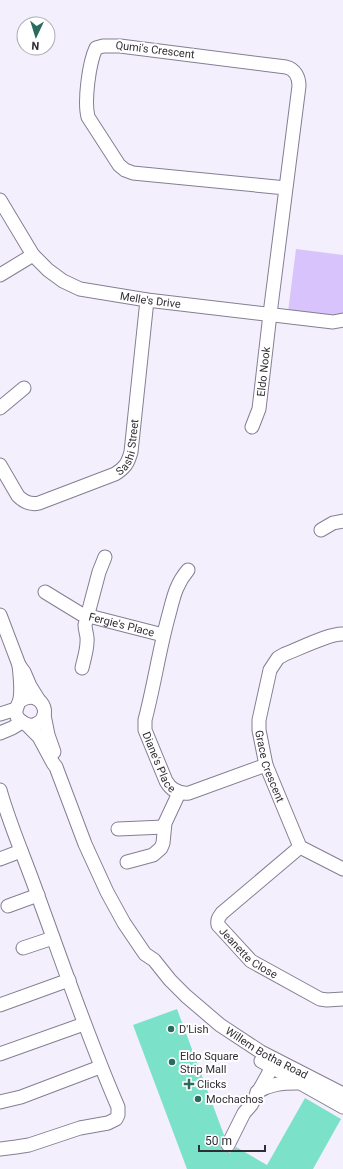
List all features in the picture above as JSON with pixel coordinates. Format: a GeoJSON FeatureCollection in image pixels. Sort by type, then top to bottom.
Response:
{"type":"FeatureCollection","features":[{"type":"Feature","properties":{"kind":"street","name":"Qumi's Crescent"},"geometry":{"type":"LineString","coordinates":[[270,314],[300,86],[297,74],[294,70],[286,66],[120,46],[103,46],[96,48],[93,56],[86,109],[88,117],[119,165],[125,170],[133,173],[286,188]]}},
{"type":"Feature","properties":{"kind":"street","name":"Melle's Drive"},"geometry":{"type":"LineString","coordinates":[[0,200],[33,255],[48,270],[64,281],[80,289],[147,300],[333,322],[343,320]]}},
{"type":"Feature","properties":{"kind":"street"},"geometry":{"type":"LineString","coordinates":[[0,275],[33,255]]}},
{"type":"Feature","properties":{"kind":"street","name":"Sashi Street"},"geometry":{"type":"LineString","coordinates":[[0,465],[18,496],[28,503],[35,504],[115,474],[125,467],[131,452],[147,300]]}},
{"type":"Feature","properties":{"kind":"street","name":"Eldo Nook"},"geometry":{"type":"LineString","coordinates":[[252,427],[259,409],[270,314]]}},
{"type":"Feature","properties":{"kind":"street"},"geometry":{"type":"LineString","coordinates":[[0,408],[24,388]]}},
{"type":"Feature","properties":{"kind":"street"},"geometry":{"type":"LineString","coordinates":[[321,530],[333,523],[343,521]]}},
{"type":"Feature","properties":{"kind":"street"},"geometry":{"type":"LineString","coordinates":[[82,668],[87,644],[84,615],[105,557]]}},
{"type":"Feature","properties":{"kind":"street","name":"Diane's Place"},"geometry":{"type":"LineString","coordinates":[[188,570],[181,578],[176,588],[163,635],[144,725],[147,735],[168,786],[179,793],[189,793],[266,765]]}},
{"type":"Feature","properties":{"kind":"street","name":"Fergie's Place"},"geometry":{"type":"LineString","coordinates":[[45,592],[84,615],[163,635]]}},
{"type":"Feature","properties":{"kind":"street"},"geometry":{"type":"LineString","coordinates":[[0,615],[19,665],[30,686],[44,706],[44,715],[39,722],[35,724],[24,723],[1,730]]}},
{"type":"Feature","properties":{"kind":"street","name":"Grace Crescent"},"geometry":{"type":"LineString","coordinates":[[300,847],[266,765],[259,730],[259,720],[270,670],[278,658],[329,636],[343,634]]}},
{"type":"Feature","properties":{"kind":"street"},"geometry":{"type":"LineString","coordinates":[[19,665],[21,684],[16,714],[18,719],[24,723]]}},
{"type":"Feature","properties":{"kind":"street"},"geometry":{"type":"LineString","coordinates":[[0,714],[18,705],[29,697],[38,699]]}},
{"type":"Feature","properties":{"kind":"street","name":"Willem Botha Road"},"geometry":{"type":"LineString","coordinates":[[44,715],[56,767],[85,844],[107,892],[124,923],[145,954],[148,964],[181,1003],[198,1019],[235,1046],[255,1058],[273,1064],[343,1094]]}},
{"type":"Feature","properties":{"kind":"street","name":"Willem Botha Road"},"geometry":{"type":"LineString","coordinates":[[24,723],[39,737],[56,767]]}},
{"type":"Feature","properties":{"kind":"street"},"geometry":{"type":"LineString","coordinates":[[0,790],[3,809],[38,894],[100,1067],[119,1109],[118,1115],[114,1121],[80,1128],[16,1148],[0,1149]]}},
{"type":"Feature","properties":{"kind":"street"},"geometry":{"type":"LineString","coordinates":[[127,862],[153,855],[158,852],[163,843],[164,827],[179,793]]}},
{"type":"Feature","properties":{"kind":"street"},"geometry":{"type":"LineString","coordinates":[[118,829],[164,827]]}},
{"type":"Feature","properties":{"kind":"street"},"geometry":{"type":"LineString","coordinates":[[300,847],[343,869]]}},
{"type":"Feature","properties":{"kind":"street","name":"Jeanette Close"},"geometry":{"type":"LineString","coordinates":[[300,847],[222,913],[218,918],[218,925],[247,958],[257,965],[320,999],[341,1003]]}},
{"type":"Feature","properties":{"kind":"street"},"geometry":{"type":"LineString","coordinates":[[0,859],[21,851]]}},
{"type":"Feature","properties":{"kind":"street"},"geometry":{"type":"LineString","coordinates":[[8,906],[38,894]]}},
{"type":"Feature","properties":{"kind":"street"},"geometry":{"type":"LineString","coordinates":[[23,948],[53,938]]}},
{"type":"Feature","properties":{"kind":"street","name":"Willem Botha Road"},"geometry":{"type":"LineString","coordinates":[[145,954],[154,960],[170,980],[203,1011],[299,1083],[343,1106]]}},
{"type":"Feature","properties":{"kind":"street"},"geometry":{"type":"LineString","coordinates":[[0,1005],[69,980]]}},
{"type":"Feature","properties":{"kind":"street"},"geometry":{"type":"LineString","coordinates":[[0,1054],[84,1024]]}},
{"type":"Feature","properties":{"kind":"street"},"geometry":{"type":"LineString","coordinates":[[255,1058],[259,1069],[259,1090]]}},
{"type":"Feature","properties":{"kind":"street"},"geometry":{"type":"LineString","coordinates":[[228,1146],[244,1112],[251,1105],[273,1064]]}},
{"type":"Feature","properties":{"kind":"street"},"geometry":{"type":"LineString","coordinates":[[0,1102],[21,1097],[100,1067]]}},
{"type":"Feature","properties":{"kind":"street"},"geometry":{"type":"LineString","coordinates":[[259,1090],[279,1083],[299,1083]]}},
{"type":"Feature","properties":{"kind":"shaded area"},"geometry":{"type":"Polygon","coordinates":[[[296,249],[343,255],[343,313],[337,315],[288,312],[296,249]]]}},
{"type":"Feature","properties":{"kind":"building","name":"Eldo Square Strip Mall"},"geometry":{"type":"Polygon","coordinates":[[[177,1009],[224,1135],[220,1145],[222,1150],[229,1153],[236,1147],[267,1165],[305,1098],[341,1119],[313,1169],[187,1169],[133,1025],[177,1009]]]}},
{"type":"Feature","properties":{"kind":"place","name":"D'Lish"},"geometry":{"type":"Point","coordinates":[171,1029]}},
{"type":"Feature","properties":{"kind":"place","name":"Eldo Square Strip Mall"},"geometry":{"type":"Point","coordinates":[172,1062]}},
{"type":"Feature","properties":{"kind":"place","name":"Clicks"},"geometry":{"type":"Point","coordinates":[189,1084]}},
{"type":"Feature","properties":{"kind":"place","name":"Mochachos"},"geometry":{"type":"Point","coordinates":[198,1099]}}]}
